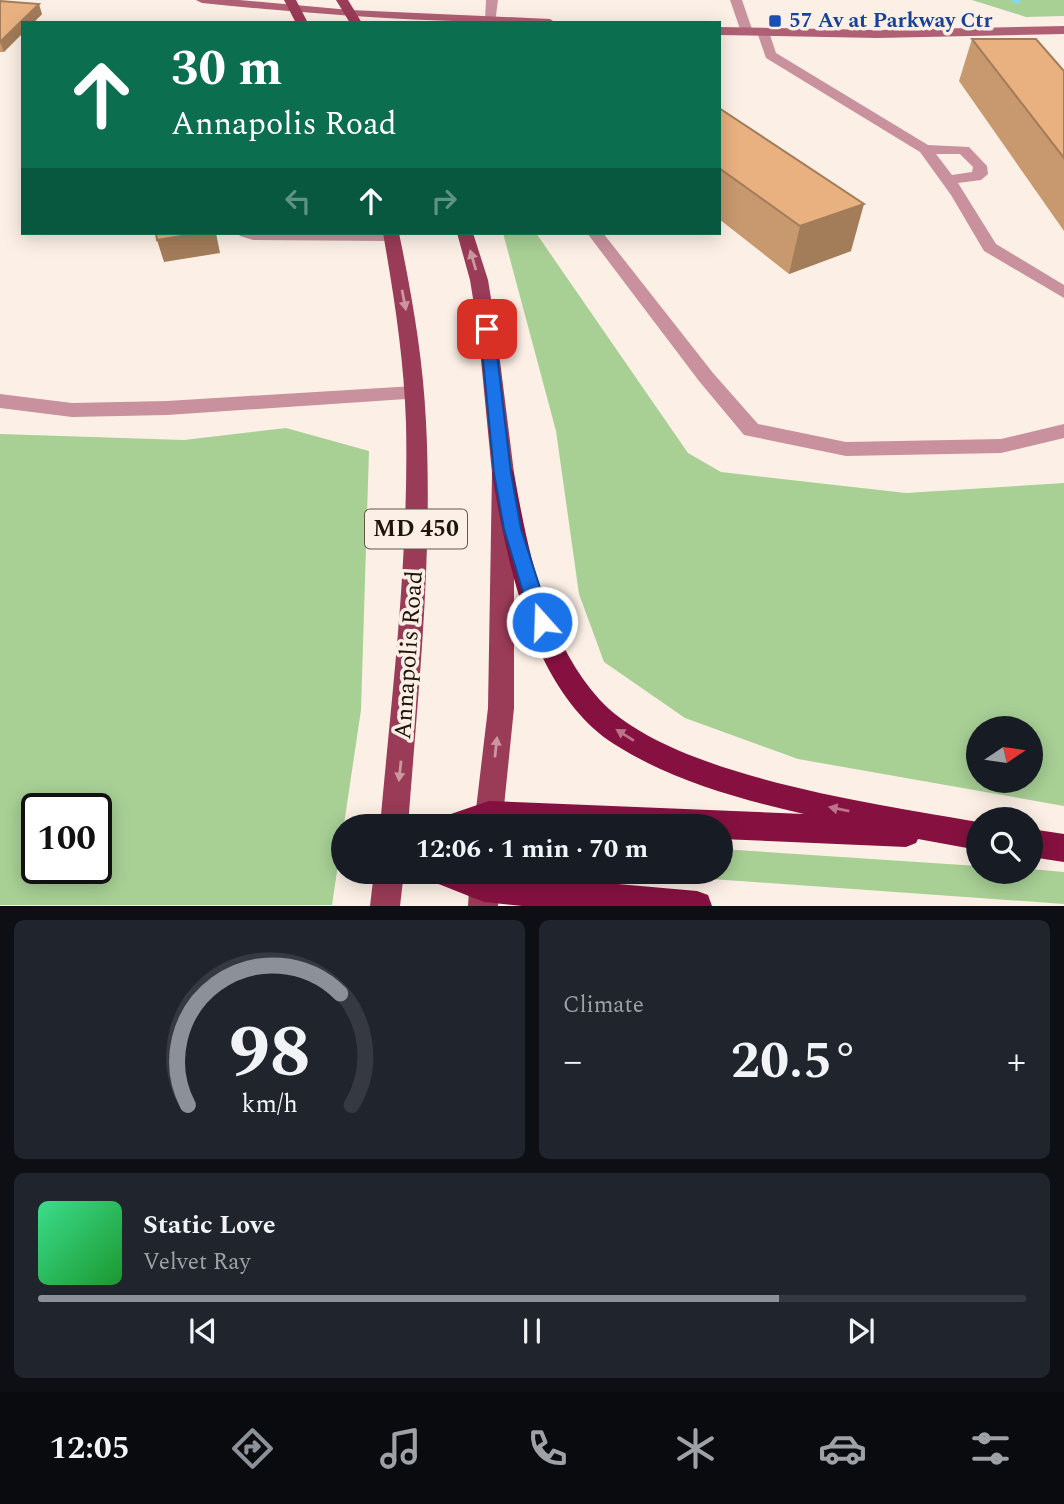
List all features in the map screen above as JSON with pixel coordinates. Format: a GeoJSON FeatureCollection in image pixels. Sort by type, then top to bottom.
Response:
{"type":"FeatureCollection","features":[{"type":"Feature","properties":{"kind":"highway"},"geometry":{"type":"LineString","coordinates":[[503,473],[513,529],[533,599],[551,646],[570,680],[593,710],[621,734],[672,761],[756,787],[819,805],[966,834]]}},
{"type":"Feature","properties":{"kind":"highway"},"geometry":{"type":"LineString","coordinates":[[733,828],[966,836]]}},
{"type":"Feature","properties":{"kind":"highway"},"geometry":{"type":"LineString","coordinates":[[1043,845],[1064,848]]}},
{"type":"Feature","properties":{"kind":"highway"},"geometry":{"type":"LineString","coordinates":[[484,888],[697,905]]}},
{"type":"Feature","properties":{"kind":"main road"},"geometry":{"type":"LineString","coordinates":[[342,0],[353,18]]}},
{"type":"Feature","properties":{"kind":"main road"},"geometry":{"type":"LineString","coordinates":[[292,3],[301,21]]}},
{"type":"Feature","properties":{"kind":"main road","name":"Annapolis Road"},"geometry":{"type":"LineString","coordinates":[[391,235],[407,316],[414,393],[416,566],[395,814]]}},
{"type":"Feature","properties":{"kind":"main road","name":"MD 450"},"geometry":{"type":"LineString","coordinates":[[466,235],[479,279],[487,329],[503,473],[501,708],[489,814]]}},
{"type":"Feature","properties":{"kind":"main road"},"geometry":{"type":"LineString","coordinates":[[385,905],[388,884]]}},
{"type":"Feature","properties":{"kind":"street"},"geometry":{"type":"LineString","coordinates":[[202,0],[292,3],[353,18],[511,21]]}},
{"type":"Feature","properties":{"kind":"street"},"geometry":{"type":"LineString","coordinates":[[721,31],[877,34],[1064,30]]}},
{"type":"Feature","properties":{"kind":"lane"},"geometry":{"type":"LineString","coordinates":[[491,20],[492,0]]}},
{"type":"Feature","properties":{"kind":"lane"},"geometry":{"type":"LineString","coordinates":[[736,0],[747,32]]}},
{"type":"Feature","properties":{"kind":"lane"},"geometry":{"type":"LineString","coordinates":[[763,32],[770,55],[925,149],[990,247],[1064,293]]}},
{"type":"Feature","properties":{"kind":"lane"},"geometry":{"type":"LineString","coordinates":[[925,149],[964,150],[979,166],[980,174],[976,177],[948,180]]}},
{"type":"Feature","properties":{"kind":"lane"},"geometry":{"type":"LineString","coordinates":[[603,235],[706,377],[751,430],[846,449],[1001,446],[1064,431]]}},
{"type":"Feature","properties":{"kind":"lane"},"geometry":{"type":"LineString","coordinates":[[0,401],[72,410],[414,393]]}},
{"type":"Feature","properties":{"kind":"green space"},"geometry":{"type":"Polygon","coordinates":[[[972,0],[1064,0],[1064,16],[1026,17],[972,0]]]}},
{"type":"Feature","properties":{"kind":"green space"},"geometry":{"type":"Polygon","coordinates":[[[504,235],[537,235],[688,453],[721,472],[906,493],[1064,483],[1064,806],[990,793],[1043,793],[1043,716],[966,716],[966,789],[798,759],[685,718],[604,662],[579,594],[556,431],[504,235]]]}},
{"type":"Feature","properties":{"kind":"green space"},"geometry":{"type":"Polygon","coordinates":[[[286,428],[369,451],[361,710],[346,814],[331,814],[331,884],[335,884],[332,905],[0,905],[0,434],[184,440],[286,428]]]}},
{"type":"Feature","properties":{"kind":"green space"},"geometry":{"type":"Polygon","coordinates":[[[733,850],[966,865],[966,884],[1043,884],[1043,870],[1064,872],[1064,904],[733,881],[733,850]]]}},
{"type":"Feature","properties":{"kind":"building"},"geometry":{"type":"Polygon","coordinates":[[[0,1],[39,4],[21,21],[0,42],[0,1]]]}},
{"type":"Feature","properties":{"kind":"building"},"geometry":{"type":"Polygon","coordinates":[[[972,39],[1036,39],[1064,71],[1064,158],[972,39]]]}},
{"type":"Feature","properties":{"kind":"building"},"geometry":{"type":"Polygon","coordinates":[[[721,109],[864,204],[800,226],[721,169],[721,109]]]}},
{"type":"Feature","properties":{"kind":"building"},"geometry":{"type":"Polygon","coordinates":[[[156,235],[188,235],[157,240],[156,235]]]}},
{"type":"Feature","properties":{"kind":"waterway"},"geometry":{"type":"LineString","coordinates":[[1013,0],[1018,2]]}},
{"type":"Feature","properties":{"kind":"place","name":"57 Av at Parkway Ctr"},"geometry":{"type":"Point","coordinates":[775,21]}},
{"type":"Feature","properties":{"kind":"route"},"geometry":{"type":"LineString","coordinates":[[487,329],[503,473],[513,529],[542,622]]}}]}
